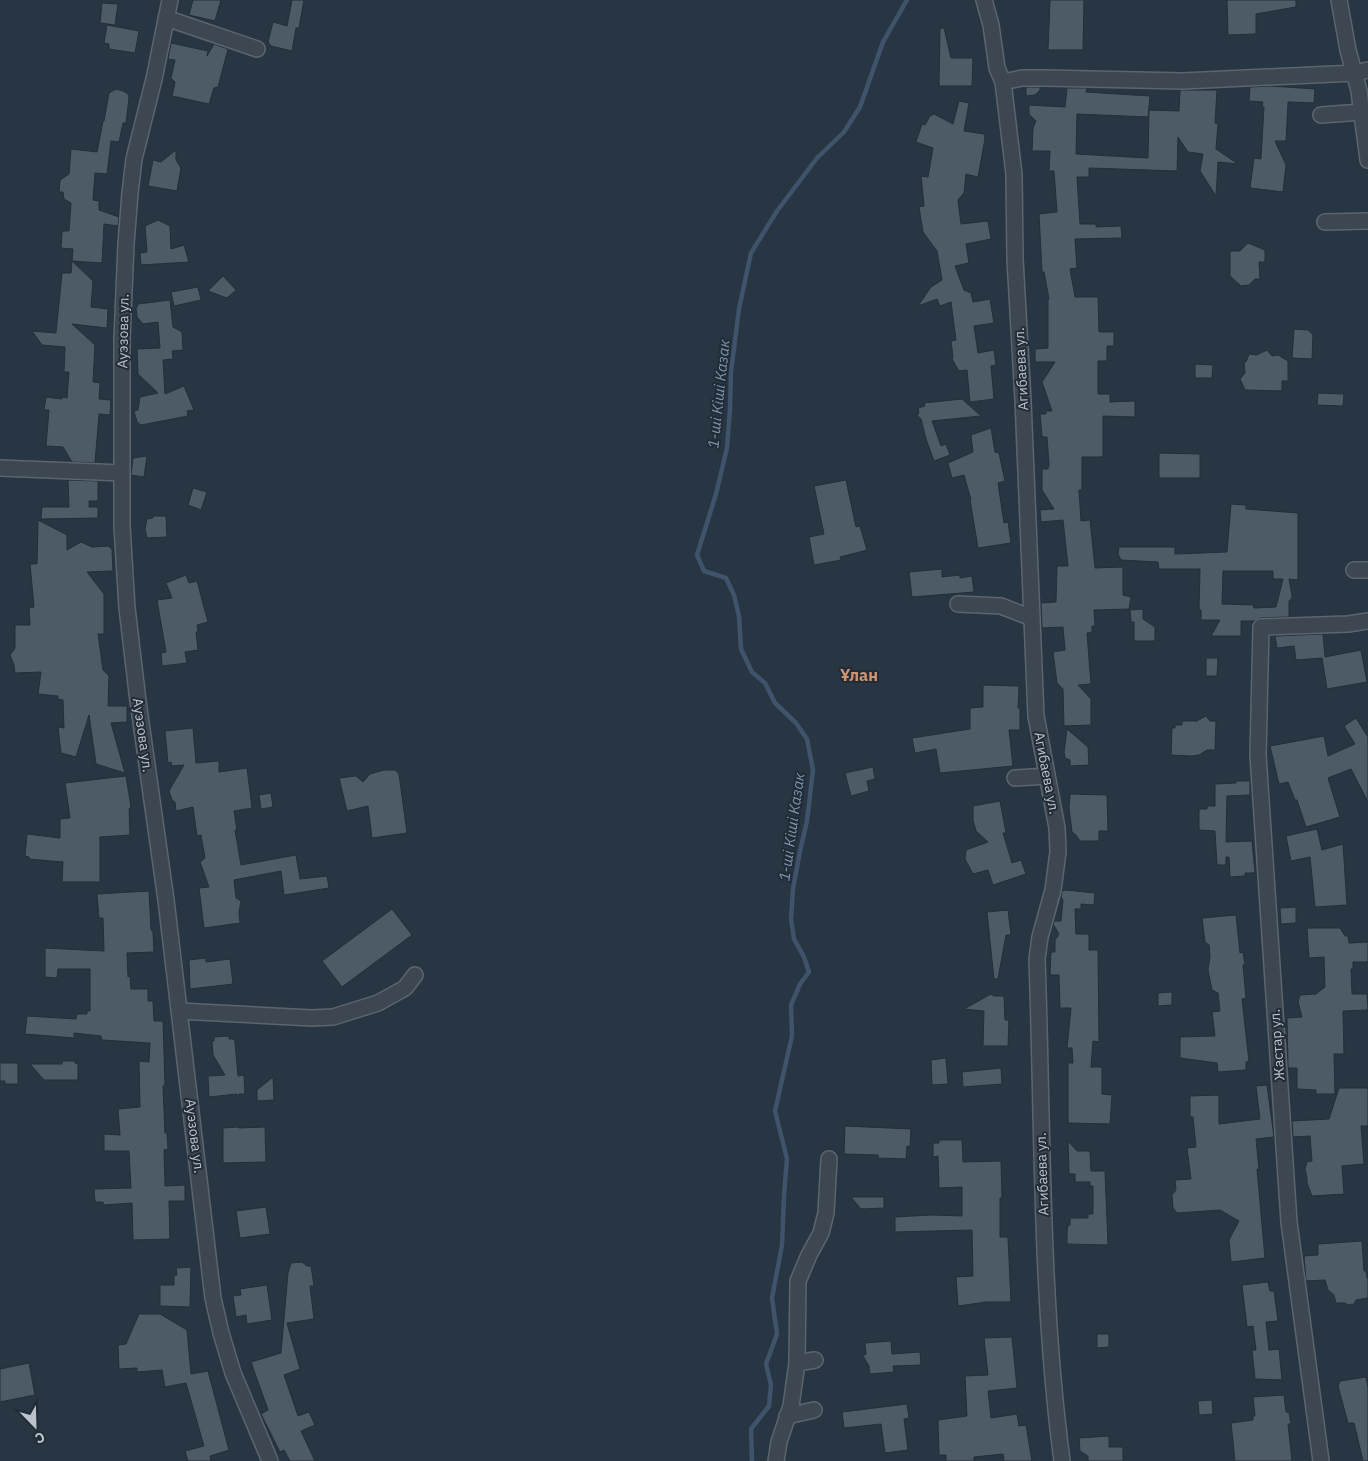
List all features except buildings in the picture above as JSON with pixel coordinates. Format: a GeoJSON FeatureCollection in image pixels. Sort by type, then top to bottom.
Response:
{"type":"FeatureCollection","features":[{"type":"Feature","properties":{"kind":"street","name":"Ауэзова ул."},"geometry":{"type":"LineString","coordinates":[[170,0],[154,79],[134,159],[130,193],[122,339],[122,526],[138,701],[166,900],[214,1298],[221,1333],[233,1373],[249,1415],[270,1461]]}},
{"type":"Feature","properties":{"kind":"street","name":"Агибаева ул."},"geometry":{"type":"LineString","coordinates":[[984,0],[997,68],[1003,82],[1014,174],[1015,259],[1023,400],[1036,716],[1054,808],[1058,852],[1053,890],[1040,938],[1037,959],[1041,1165],[1050,1344],[1062,1461]]}},
{"type":"Feature","properties":{"kind":"street"},"geometry":{"type":"LineString","coordinates":[[1339,0],[1348,50],[1361,71],[1362,112],[1368,160]]}},
{"type":"Feature","properties":{"kind":"street"},"geometry":{"type":"LineString","coordinates":[[166,18],[257,49]]}},
{"type":"Feature","properties":{"kind":"street"},"geometry":{"type":"LineString","coordinates":[[1003,82],[1022,78],[1183,81],[1361,71]]}},
{"type":"Feature","properties":{"kind":"street"},"geometry":{"type":"LineString","coordinates":[[1321,115],[1362,112]]}},
{"type":"Feature","properties":{"kind":"street"},"geometry":{"type":"LineString","coordinates":[[1325,222],[1368,221]]}},
{"type":"Feature","properties":{"kind":"street"},"geometry":{"type":"LineString","coordinates":[[0,468],[122,473]]}},
{"type":"Feature","properties":{"kind":"street"},"geometry":{"type":"LineString","coordinates":[[958,604],[1002,606],[1032,618]]}},
{"type":"Feature","properties":{"kind":"street","name":"Жастар ул."},"geometry":{"type":"LineString","coordinates":[[1321,1461],[1289,1222],[1258,755],[1261,628],[1368,622]]}},
{"type":"Feature","properties":{"kind":"street"},"geometry":{"type":"LineString","coordinates":[[1016,778],[1047,776]]}},
{"type":"Feature","properties":{"kind":"street"},"geometry":{"type":"LineString","coordinates":[[179,1011],[333,1017],[378,1003],[393,996],[404,988],[415,975]]}},
{"type":"Feature","properties":{"kind":"street"},"geometry":{"type":"LineString","coordinates":[[776,1461],[779,1442],[791,1406],[797,1362],[798,1281],[805,1262],[821,1233],[826,1213],[829,1158]]}},
{"type":"Feature","properties":{"kind":"street"},"geometry":{"type":"LineString","coordinates":[[797,1362],[815,1360]]}},
{"type":"Feature","properties":{"kind":"street"},"geometry":{"type":"LineString","coordinates":[[787,1416],[814,1410]]}},
{"type":"Feature","properties":{"kind":"waterway","name":"1-ші Кіші Казак"},"geometry":{"type":"LineString","coordinates":[[752,1461],[751,1429],[769,1406],[771,1385],[766,1364],[777,1334],[772,1298],[782,1245],[787,1159],[775,1111],[792,1036],[791,1005],[800,984],[809,972],[804,957],[794,939],[791,919],[793,889],[807,821],[813,770],[807,739],[796,723],[775,703],[765,683],[752,672],[741,649],[739,616],[734,595],[726,578],[704,571],[697,555],[716,494],[727,448],[731,372],[739,309],[751,253],[777,211],[817,158],[844,132],[860,107],[883,42],[907,0]]}},
{"type":"Feature","properties":{"kind":"district","name":"Ұлан"},"geometry":{"type":"Point","coordinates":[859,675]}}]}
